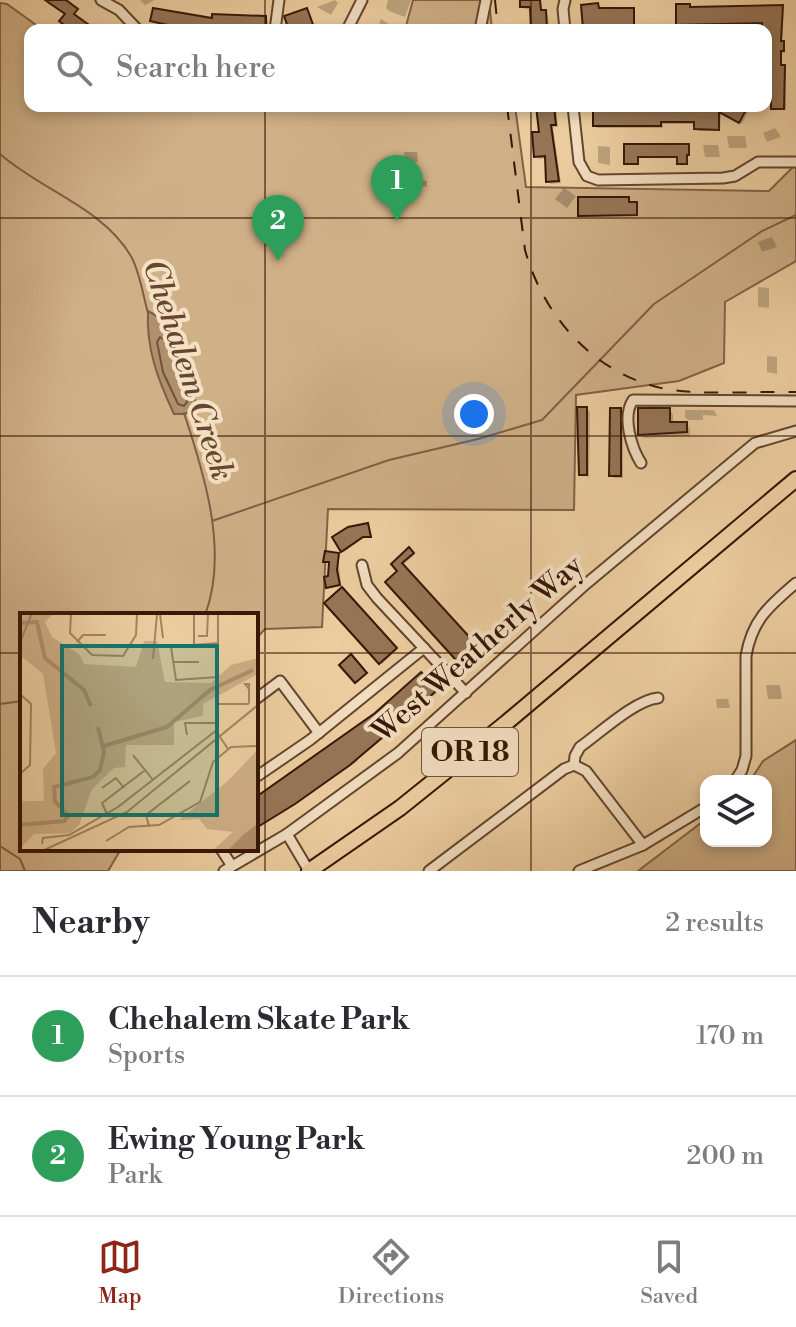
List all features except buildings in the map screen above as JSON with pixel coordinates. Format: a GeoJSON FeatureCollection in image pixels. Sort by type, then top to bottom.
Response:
{"type":"FeatureCollection","features":[{"type":"Feature","properties":{"kind":"highway","name":"OR 18"},"geometry":{"type":"LineString","coordinates":[[309,871],[400,808],[796,479]]}},
{"type":"Feature","properties":{"kind":"street"},"geometry":{"type":"LineString","coordinates":[[101,0],[119,10],[132,24]]}},
{"type":"Feature","properties":{"kind":"street"},"geometry":{"type":"LineString","coordinates":[[276,24],[279,0]]}},
{"type":"Feature","properties":{"kind":"street"},"geometry":{"type":"LineString","coordinates":[[350,24],[362,0]]}},
{"type":"Feature","properties":{"kind":"street"},"geometry":{"type":"LineString","coordinates":[[481,24],[486,0]]}},
{"type":"Feature","properties":{"kind":"street"},"geometry":{"type":"LineString","coordinates":[[564,24],[565,0]]}},
{"type":"Feature","properties":{"kind":"street"},"geometry":{"type":"LineString","coordinates":[[574,112],[579,162],[587,176],[598,180],[723,178],[735,176],[758,162],[796,162]]}},
{"type":"Feature","properties":{"kind":"street"},"geometry":{"type":"LineString","coordinates":[[641,463],[631,439],[628,420],[633,400],[796,401]]}},
{"type":"Feature","properties":{"kind":"street","name":"West Weatherly Way"},"geometry":{"type":"LineString","coordinates":[[228,869],[287,834],[398,753],[586,584],[755,443],[796,431]]}},
{"type":"Feature","properties":{"kind":"street"},"geometry":{"type":"LineString","coordinates":[[362,565],[367,585],[466,693]]}},
{"type":"Feature","properties":{"kind":"street"},"geometry":{"type":"LineString","coordinates":[[739,775],[746,756],[746,656],[749,642],[755,624],[765,611],[796,583]]}},
{"type":"Feature","properties":{"kind":"street"},"geometry":{"type":"LineString","coordinates":[[258,776],[319,733],[424,648]]}},
{"type":"Feature","properties":{"kind":"street"},"geometry":{"type":"LineString","coordinates":[[258,698],[280,681],[319,733]]}},
{"type":"Feature","properties":{"kind":"street"},"geometry":{"type":"LineString","coordinates":[[574,765],[580,747],[646,700],[658,698]]}},
{"type":"Feature","properties":{"kind":"street"},"geometry":{"type":"LineString","coordinates":[[429,871],[564,769],[574,765],[586,771],[643,845]]}},
{"type":"Feature","properties":{"kind":"street"},"geometry":{"type":"LineString","coordinates":[[579,871],[643,845],[700,811]]}},
{"type":"Feature","properties":{"kind":"street"},"geometry":{"type":"LineString","coordinates":[[287,834],[309,871]]}},
{"type":"Feature","properties":{"kind":"shaded area"},"geometry":{"type":"Polygon","coordinates":[[[413,0],[489,0],[491,24],[407,24],[413,0]]]}},
{"type":"Feature","properties":{"kind":"shaded area"},"geometry":{"type":"Polygon","coordinates":[[[0,3],[7,4],[35,24],[24,24],[24,112],[516,112],[526,187],[769,191],[796,164],[796,261],[725,302],[724,363],[679,381],[576,395],[574,510],[328,509],[322,627],[265,629],[258,637],[258,613],[20,613],[20,851],[120,851],[108,871],[0,871],[0,3]]]}},
{"type":"Feature","properties":{"kind":"shaded area"},"geometry":{"type":"Polygon","coordinates":[[[796,740],[796,871],[638,871],[700,824],[700,847],[772,847],[772,775],[754,775],[763,761],[796,740]]]}},
{"type":"Feature","properties":{"kind":"water"},"geometry":{"type":"Polygon","coordinates":[[[148,311],[169,329],[184,354],[196,410],[174,414],[154,364],[148,311]]]}},
{"type":"Feature","properties":{"kind":"waterway","name":"Chehalem Creek"},"geometry":{"type":"LineString","coordinates":[[0,154],[89,213],[120,241],[135,264],[148,313]]}},
{"type":"Feature","properties":{"kind":"waterway"},"geometry":{"type":"LineString","coordinates":[[212,521],[389,460],[542,420],[654,304],[762,231],[796,215]]}},
{"type":"Feature","properties":{"kind":"waterway","name":"Chehalem Creek"},"geometry":{"type":"LineString","coordinates":[[184,413],[206,487],[214,539],[215,565],[206,613]]}},
{"type":"Feature","properties":{"kind":"waterway","name":"Chehalem Creek"},"geometry":{"type":"LineString","coordinates":[[0,704],[20,701]]}},
{"type":"Feature","properties":{"kind":"waterway","name":"Chehalem Creek"},"geometry":{"type":"LineString","coordinates":[[0,846],[20,859],[25,871]]}},
{"type":"Feature","properties":{"kind":"railway"},"geometry":{"type":"LineString","coordinates":[[495,0],[497,24]]}},
{"type":"Feature","properties":{"kind":"railway"},"geometry":{"type":"LineString","coordinates":[[508,112],[525,250],[544,297],[574,337],[613,369],[661,388],[710,393],[796,392]]}},
{"type":"Feature","properties":{"kind":"place","name":"Chehalem Skate Park"},"geometry":{"type":"Point","coordinates":[397,221]}},
{"type":"Feature","properties":{"kind":"place","name":"Ewing Young Park"},"geometry":{"type":"Point","coordinates":[278,261]}}]}
